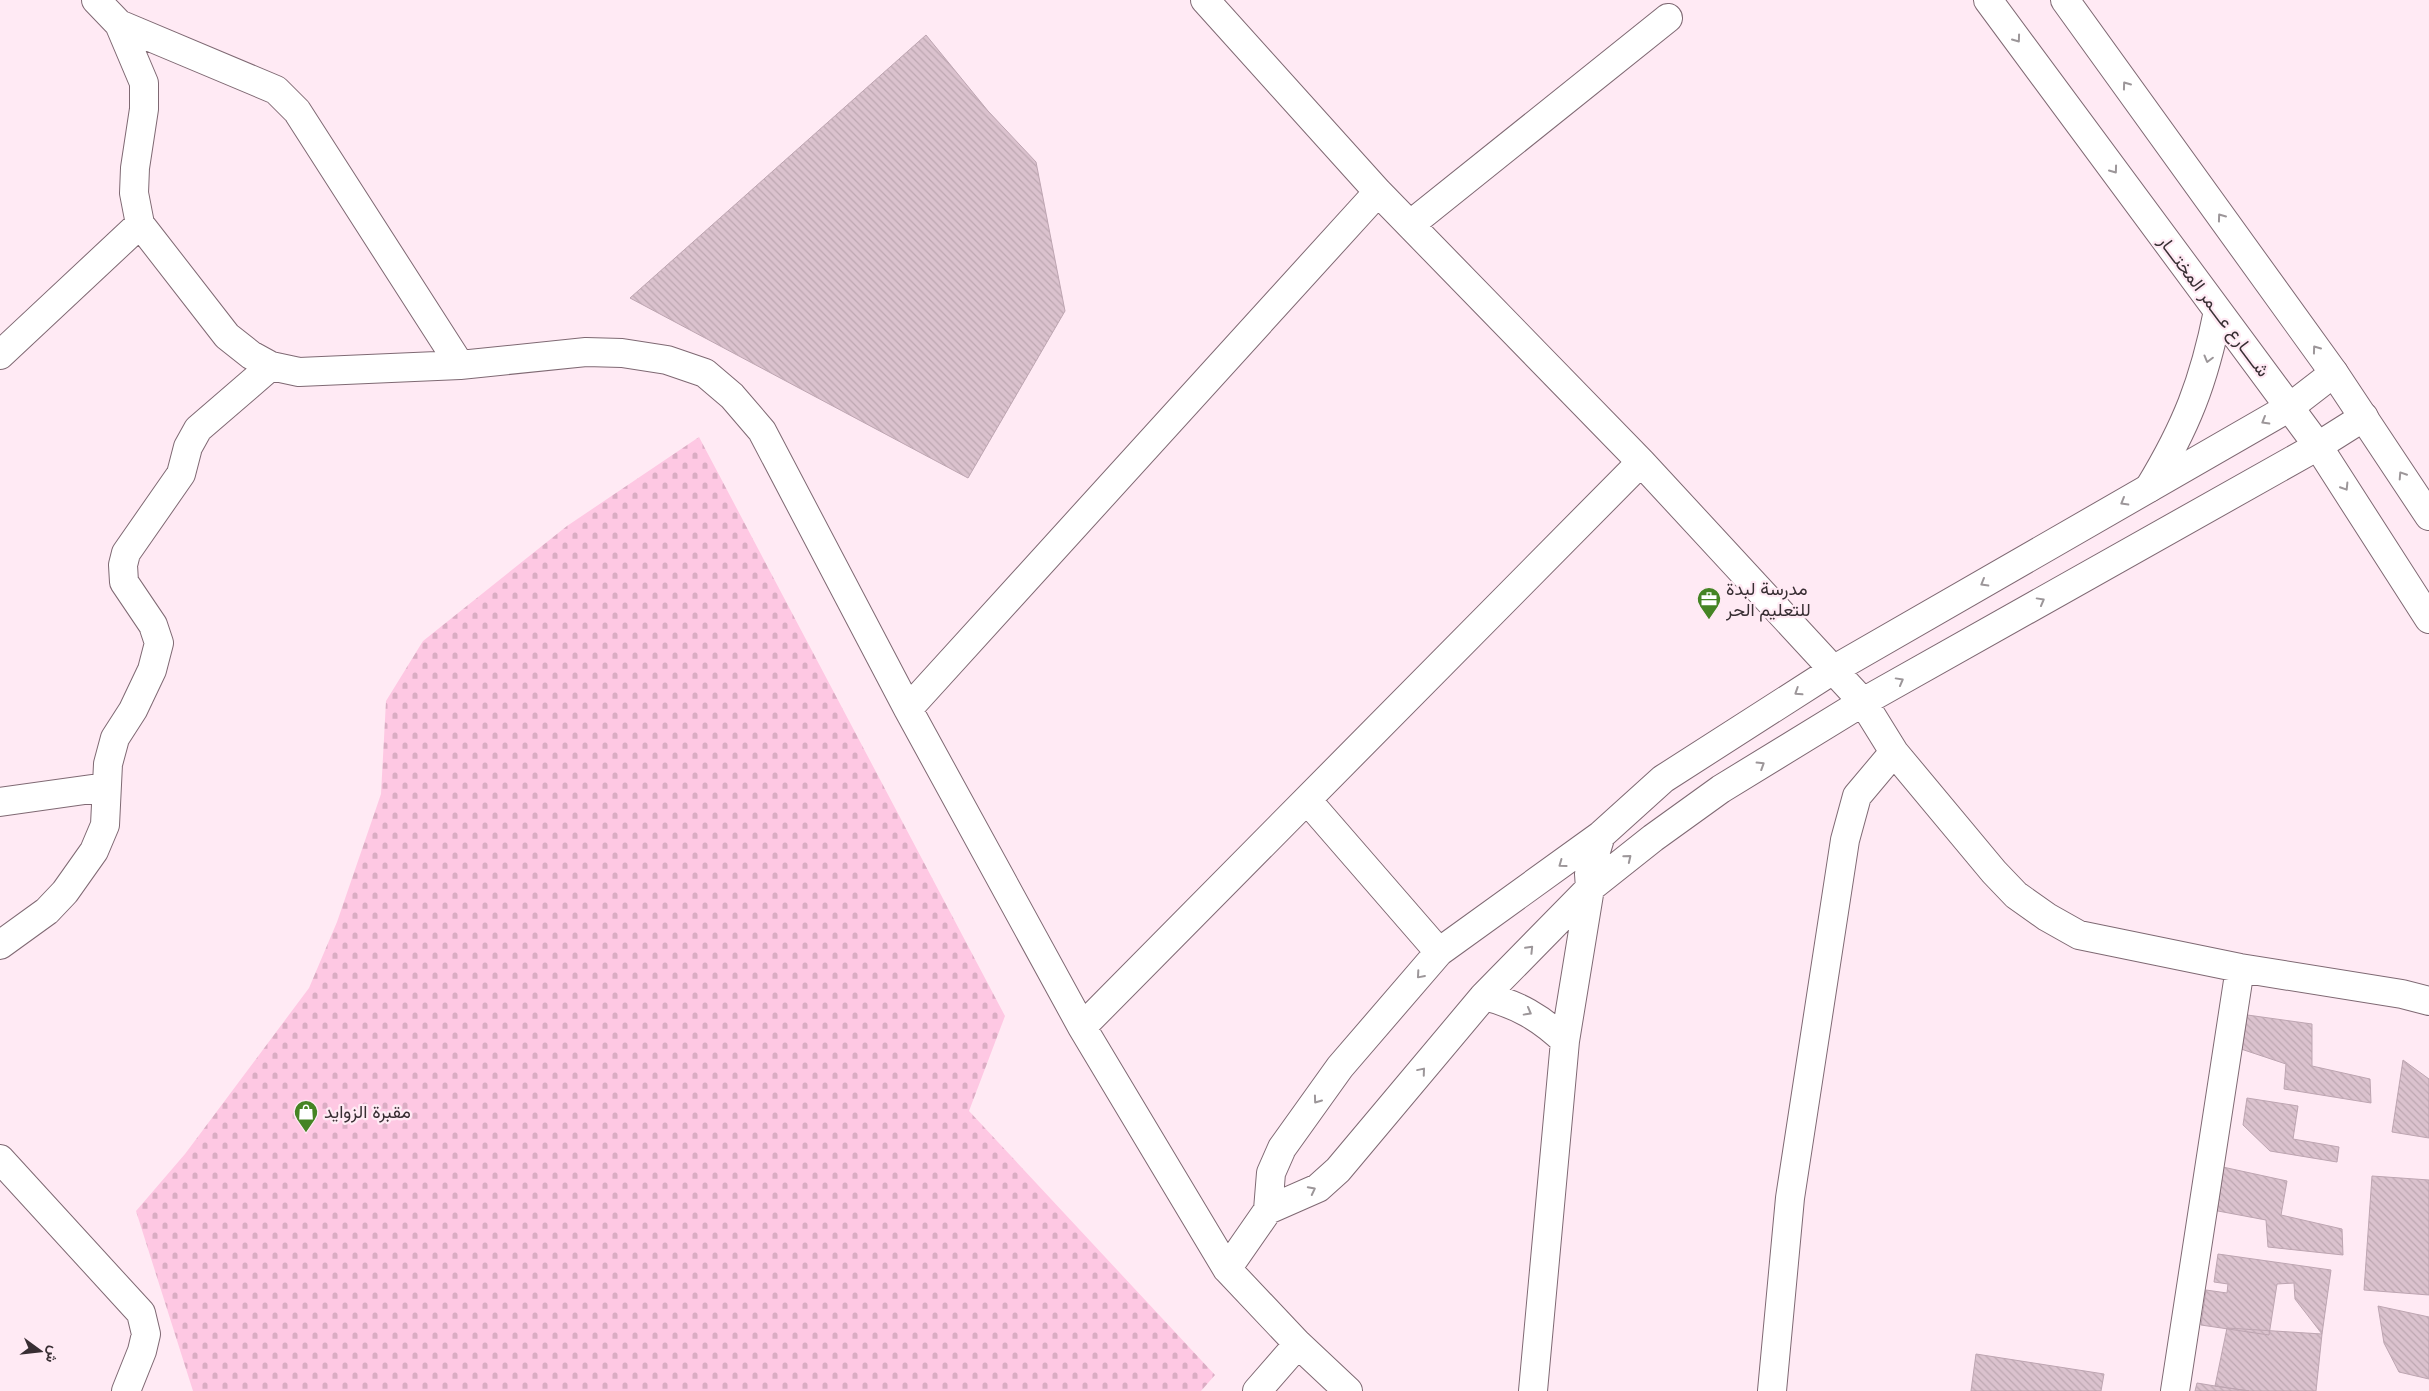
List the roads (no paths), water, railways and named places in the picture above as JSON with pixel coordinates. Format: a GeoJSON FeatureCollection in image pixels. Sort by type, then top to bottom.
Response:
{"type":"FeatureCollection","features":[{"type":"Feature","properties":{"kind":"street"},"geometry":{"type":"LineString","coordinates":[[96,0],[119,24],[144,83],[144,109],[135,168],[134,193],[140,224],[226,336],[251,355],[271,366],[299,372],[460,365],[586,352],[622,353],[667,360],[705,373],[732,396],[762,431],[908,709],[1082,1027],[1227,1268],[1298,1344],[1348,1391]]}},
{"type":"Feature","properties":{"kind":"street"},"geometry":{"type":"LineString","coordinates":[[1205,0],[1378,192],[1641,462],[1834,670],[1862,702],[1894,752],[1994,872],[2016,895],[2047,917],[2079,935],[2240,968],[2402,994],[2429,1001]]}},
{"type":"Feature","properties":{"kind":"street","name":"شــــارع عـــمر المختـــار"},"geometry":{"type":"LineString","coordinates":[[1988,0],[2318,446],[2429,620]]}},
{"type":"Feature","properties":{"kind":"street"},"geometry":{"type":"LineString","coordinates":[[2065,0],[2334,373],[2429,516]]}},
{"type":"Feature","properties":{"kind":"street"},"geometry":{"type":"LineString","coordinates":[[1411,224],[1668,18]]}},
{"type":"Feature","properties":{"kind":"street"},"geometry":{"type":"LineString","coordinates":[[119,24],[276,90],[297,111],[460,365]]}},
{"type":"Feature","properties":{"kind":"street"},"geometry":{"type":"LineString","coordinates":[[908,709],[1378,192]]}},
{"type":"Feature","properties":{"kind":"street"},"geometry":{"type":"LineString","coordinates":[[0,355],[140,224]]}},
{"type":"Feature","properties":{"kind":"street"},"geometry":{"type":"LineString","coordinates":[[2149,488],[2174,447],[2194,404],[2209,358],[2218,311]]}},
{"type":"Feature","properties":{"kind":"street"},"geometry":{"type":"LineString","coordinates":[[0,945],[46,912],[65,892],[94,851],[105,825],[108,764],[115,738],[132,710],[152,670],[159,643],[153,625],[124,582],[122,565],[126,553],[181,474],[188,447],[198,429],[271,366]]}},
{"type":"Feature","properties":{"kind":"street"},"geometry":{"type":"LineString","coordinates":[[1227,1268],[1268,1210],[1271,1173],[1282,1148],[1340,1067],[1440,952],[1601,836],[1663,780],[1834,670],[2290,407],[2334,373]]}},
{"type":"Feature","properties":{"kind":"street"},"geometry":{"type":"LineString","coordinates":[[1268,1210],[1318,1188],[1338,1170],[1484,996],[1590,888],[1653,838],[1721,789],[1862,702],[2318,446],[2364,417]]}},
{"type":"Feature","properties":{"kind":"street"},"geometry":{"type":"LineString","coordinates":[[1082,1027],[1641,462]]}},
{"type":"Feature","properties":{"kind":"street"},"geometry":{"type":"LineString","coordinates":[[1772,1391],[1790,1198],[1845,840],[1857,796],[1894,752]]}},
{"type":"Feature","properties":{"kind":"street"},"geometry":{"type":"LineString","coordinates":[[0,802],[106,786]]}},
{"type":"Feature","properties":{"kind":"street"},"geometry":{"type":"LineString","coordinates":[[1307,800],[1440,952]]}},
{"type":"Feature","properties":{"kind":"street"},"geometry":{"type":"LineString","coordinates":[[1533,1391],[1565,1041],[1590,888],[1589,874],[1601,836]]}},
{"type":"Feature","properties":{"kind":"street"},"geometry":{"type":"LineString","coordinates":[[2175,1391],[2240,968]]}},
{"type":"Feature","properties":{"kind":"street"},"geometry":{"type":"LineString","coordinates":[[1484,996],[1505,1001],[1527,1011],[1548,1024],[1565,1041]]}},
{"type":"Feature","properties":{"kind":"street"},"geometry":{"type":"LineString","coordinates":[[0,1160],[142,1313],[146,1334],[142,1351],[126,1391]]}},
{"type":"Feature","properties":{"kind":"street"},"geometry":{"type":"LineString","coordinates":[[1257,1391],[1298,1344]]}},
{"type":"Feature","properties":{"kind":"place","name":"مدرسة لبدة للتعليم الحر"},"geometry":{"type":"Point","coordinates":[1709,620]}},
{"type":"Feature","properties":{"kind":"place","name":"مقبرة الزوايد"},"geometry":{"type":"Point","coordinates":[306,1133]}}]}
